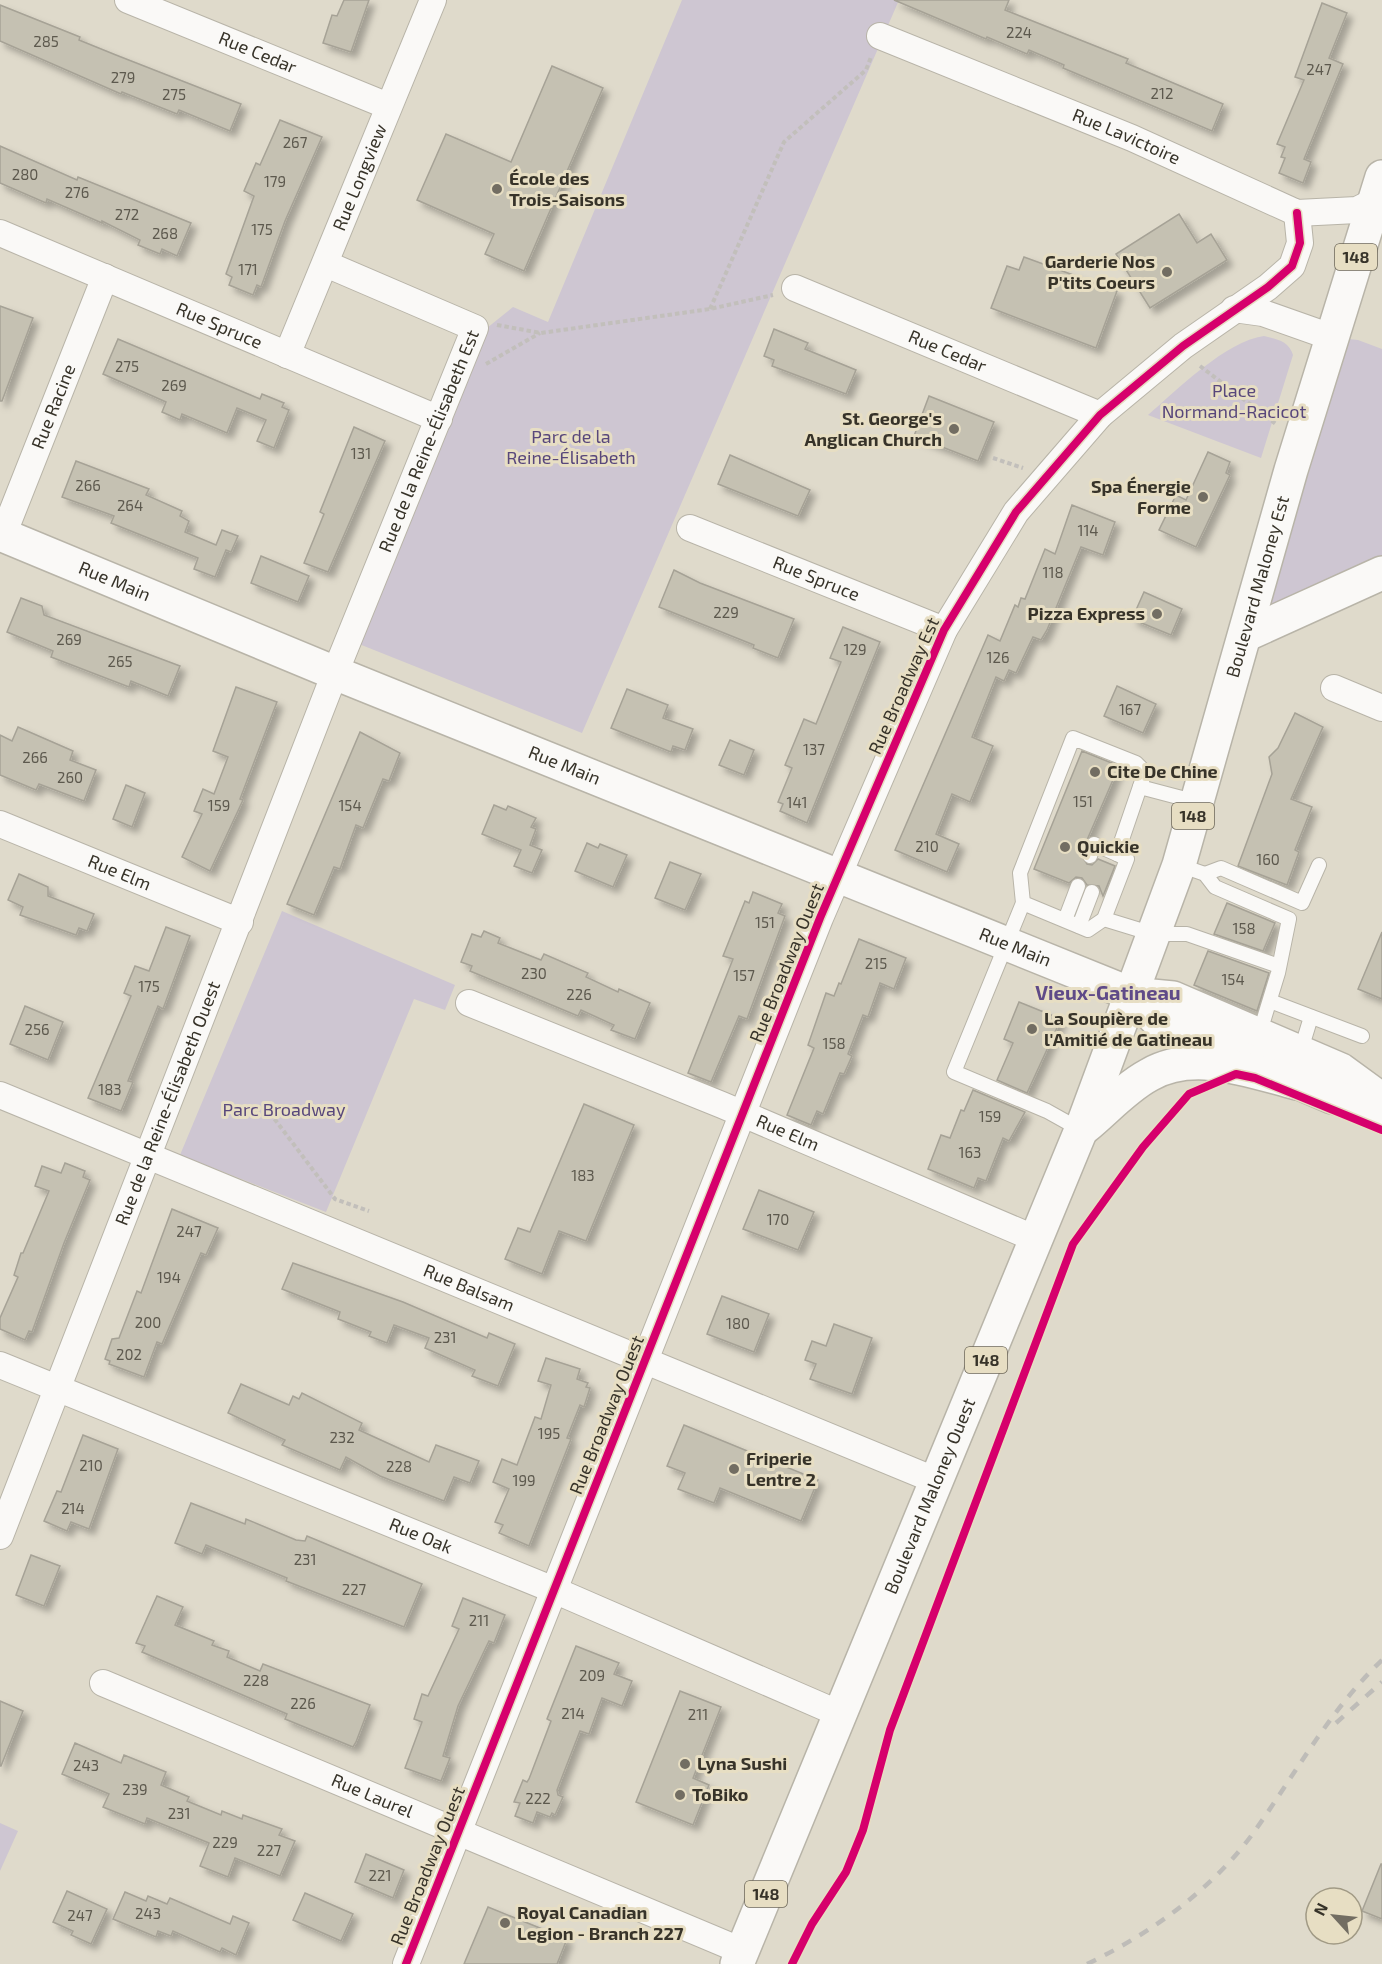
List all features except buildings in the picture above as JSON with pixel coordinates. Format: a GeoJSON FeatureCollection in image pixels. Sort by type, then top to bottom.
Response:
{"type":"FeatureCollection","features":[{"type":"Feature","properties":{"kind":"main road","name":"Boulevard Maloney Est"},"geometry":{"type":"LineString","coordinates":[[1131,994],[1153,934],[1192,869],[1197,802],[1331,337],[1378,190]]}},
{"type":"Feature","properties":{"kind":"main road","name":"Rue Main"},"geometry":{"type":"LineString","coordinates":[[2,534],[335,673],[1131,994],[1173,998],[1258,1035],[1332,1097],[1382,1108]]}},
{"type":"Feature","properties":{"kind":"main road"},"geometry":{"type":"LineString","coordinates":[[1245,635],[1382,573]]}},
{"type":"Feature","properties":{"kind":"main road","name":"Rue Main"},"geometry":{"type":"LineString","coordinates":[[1131,994],[1161,1023],[1298,1068],[1341,1070],[1382,1100]]}},
{"type":"Feature","properties":{"kind":"main road","name":"Boulevard Maloney Ouest"},"geometry":{"type":"LineString","coordinates":[[740,1957],[1081,1130],[1131,994]]}},
{"type":"Feature","properties":{"kind":"main road"},"geometry":{"type":"LineString","coordinates":[[1081,1130],[1125,1091],[1149,1074],[1173,1064],[1196,1062],[1238,1068],[1298,1068]]}},
{"type":"Feature","properties":{"kind":"street","name":"Rue Cedar"},"geometry":{"type":"LineString","coordinates":[[128,0],[388,106]]}},
{"type":"Feature","properties":{"kind":"street","name":"Rue Longview"},"geometry":{"type":"LineString","coordinates":[[288,355],[433,0]]}},
{"type":"Feature","properties":{"kind":"street","name":"Rue Lavictoire"},"geometry":{"type":"LineString","coordinates":[[880,36],[1132,138],[1297,213],[1357,210],[1378,190]]}},
{"type":"Feature","properties":{"kind":"street","name":"Rue Broadway Est"},"geometry":{"type":"LineString","coordinates":[[839,877],[944,630],[1016,512],[1100,415],[1183,346],[1268,287],[1292,266],[1300,243],[1297,213]]}},
{"type":"Feature","properties":{"kind":"street","name":"Rue Spruce"},"geometry":{"type":"LineString","coordinates":[[0,233],[440,419]]}},
{"type":"Feature","properties":{"kind":"street","name":"Rue de la Reine-Élisabeth Est"},"geometry":{"type":"LineString","coordinates":[[326,264],[475,328],[335,673]]}},
{"type":"Feature","properties":{"kind":"street","name":"Rue Racine"},"geometry":{"type":"LineString","coordinates":[[2,534],[105,277]]}},
{"type":"Feature","properties":{"kind":"street","name":"Rue Cedar"},"geometry":{"type":"LineString","coordinates":[[795,288],[1100,415]]}},
{"type":"Feature","properties":{"kind":"street"},"geometry":{"type":"LineString","coordinates":[[1234,309],[1263,313],[1331,337]]}},
{"type":"Feature","properties":{"kind":"street","name":"Rue Spruce"},"geometry":{"type":"LineString","coordinates":[[690,528],[944,630]]}},
{"type":"Feature","properties":{"kind":"street","name":"Rue de la Reine-Élisabeth Ouest"},"geometry":{"type":"LineString","coordinates":[[0,1536],[335,673]]}},
{"type":"Feature","properties":{"kind":"street"},"geometry":{"type":"LineString","coordinates":[[1334,688],[1382,708]]}},
{"type":"Feature","properties":{"kind":"street","name":"Rue Elm"},"geometry":{"type":"LineString","coordinates":[[0,824],[240,922]]}},
{"type":"Feature","properties":{"kind":"street","name":"Rue Broadway Ouest"},"geometry":{"type":"LineString","coordinates":[[406,1964],[742,1114],[839,877]]}},
{"type":"Feature","properties":{"kind":"street","name":"Rue Elm"},"geometry":{"type":"LineString","coordinates":[[469,1003],[742,1114],[1036,1239]]}},
{"type":"Feature","properties":{"kind":"street","name":"Rue Balsam"},"geometry":{"type":"LineString","coordinates":[[0,1095],[645,1362],[937,1480]]}},
{"type":"Feature","properties":{"kind":"street","name":"Rue Oak"},"geometry":{"type":"LineString","coordinates":[[0,1365],[554,1590],[840,1714]]}},
{"type":"Feature","properties":{"kind":"street","name":"Rue Laurel"},"geometry":{"type":"LineString","coordinates":[[103,1683],[459,1831],[740,1957]]}},
{"type":"Feature","properties":{"kind":"lane"},"geometry":{"type":"LineString","coordinates":[[1081,1130],[1047,1111],[954,1072],[1023,903],[1020,873],[1073,738],[1136,763],[1145,772],[1110,855]]}},
{"type":"Feature","properties":{"kind":"lane"},"geometry":{"type":"LineString","coordinates":[[1140,787],[1197,802]]}},
{"type":"Feature","properties":{"kind":"lane"},"geometry":{"type":"LineString","coordinates":[[1023,903],[1088,930],[1104,919],[1127,859],[1110,855],[1094,844],[1090,856]]}},
{"type":"Feature","properties":{"kind":"lane"},"geometry":{"type":"LineString","coordinates":[[1192,869],[1221,868],[1302,903],[1319,864]]}},
{"type":"Feature","properties":{"kind":"lane"},"geometry":{"type":"LineString","coordinates":[[1192,869],[1215,887],[1288,919],[1270,1001],[1258,1035]]}},
{"type":"Feature","properties":{"kind":"lane"},"geometry":{"type":"LineString","coordinates":[[1065,920],[1078,886]]}},
{"type":"Feature","properties":{"kind":"lane"},"geometry":{"type":"LineString","coordinates":[[1079,926],[1092,892]]}},
{"type":"Feature","properties":{"kind":"lane"},"geometry":{"type":"LineString","coordinates":[[1104,919],[1153,934],[1187,934],[1279,966]]}},
{"type":"Feature","properties":{"kind":"lane"},"geometry":{"type":"LineString","coordinates":[[1270,1001],[1362,1036]]}},
{"type":"Feature","properties":{"kind":"lane"},"geometry":{"type":"LineString","coordinates":[[1298,1068],[1311,1017]]}},
{"type":"Feature","properties":{"kind":"path"},"geometry":{"type":"LineString","coordinates":[[710,309],[784,142],[866,70],[880,36]]}},
{"type":"Feature","properties":{"kind":"path"},"geometry":{"type":"LineString","coordinates":[[475,328],[498,325],[541,333],[710,309],[762,299],[795,288]]}},
{"type":"Feature","properties":{"kind":"path"},"geometry":{"type":"LineString","coordinates":[[460,366],[481,367],[541,333]]}},
{"type":"Feature","properties":{"kind":"path"},"geometry":{"type":"LineString","coordinates":[[1200,366],[1276,424]]}},
{"type":"Feature","properties":{"kind":"path"},"geometry":{"type":"LineString","coordinates":[[993,458],[1047,477]]}},
{"type":"Feature","properties":{"kind":"path"},"geometry":{"type":"LineString","coordinates":[[270,1113],[335,1199],[369,1211]]}},
{"type":"Feature","properties":{"kind":"green space","name":"Parc de la Reine-Élisabeth"},"geometry":{"type":"Polygon","coordinates":[[[682,0],[899,0],[582,733],[354,642],[487,328],[513,307],[548,322],[682,0]]]}},
{"type":"Feature","properties":{"kind":"green space","name":"Place Normand-Racicot"},"geometry":{"type":"Polygon","coordinates":[[[1264,336],[1285,344],[1293,355],[1261,458],[1148,415],[1187,380],[1218,357],[1249,340],[1264,336]]]}},
{"type":"Feature","properties":{"kind":"green space"},"geometry":{"type":"Polygon","coordinates":[[[1331,337],[1358,340],[1382,349],[1382,573],[1281,621],[1255,603],[1331,337]]]}},
{"type":"Feature","properties":{"kind":"green space","name":"Parc Broadway"},"geometry":{"type":"Polygon","coordinates":[[[282,911],[455,985],[445,1010],[414,999],[326,1212],[180,1155],[282,911]]]}},
{"type":"Feature","properties":{"kind":"green space"},"geometry":{"type":"Polygon","coordinates":[[[0,1823],[18,1831],[0,1871],[0,1823]]]}},
{"type":"Feature","properties":{"kind":"railway"},"geometry":{"type":"LineString","coordinates":[[1087,1964],[1134,1939],[1179,1908],[1200,1891],[1238,1853],[1329,1721],[1382,1660]]}},
{"type":"Feature","properties":{"kind":"railway"},"geometry":{"type":"LineString","coordinates":[[1336,1723],[1382,1682]]}},
{"type":"Feature","properties":{"kind":"cycle path"},"geometry":{"type":"LineString","coordinates":[[406,1964],[820,918],[944,630],[1016,512],[1100,415],[1183,346],[1268,287],[1292,266],[1300,243],[1297,213]]}},
{"type":"Feature","properties":{"kind":"cycle path"},"geometry":{"type":"LineString","coordinates":[[792,1964],[812,1924],[846,1872],[863,1830],[890,1730],[1073,1244],[1143,1147],[1189,1094],[1236,1074],[1255,1078],[1382,1130]]}},
{"type":"Feature","properties":{"kind":"place","name":"École des Trois-Saisons"},"geometry":{"type":"Point","coordinates":[497,189]}},
{"type":"Feature","properties":{"kind":"place","name":"Garderie Nos P'tits Coeurs"},"geometry":{"type":"Point","coordinates":[1167,272]}},
{"type":"Feature","properties":{"kind":"place","name":"St. George's Anglican Church"},"geometry":{"type":"Point","coordinates":[954,429]}},
{"type":"Feature","properties":{"kind":"place","name":"Spa Énergie Forme"},"geometry":{"type":"Point","coordinates":[1203,497]}},
{"type":"Feature","properties":{"kind":"place","name":"Pizza Express"},"geometry":{"type":"Point","coordinates":[1157,614]}},
{"type":"Feature","properties":{"kind":"place","name":"Cite De Chine"},"geometry":{"type":"Point","coordinates":[1095,772]}},
{"type":"Feature","properties":{"kind":"place","name":"Quickie"},"geometry":{"type":"Point","coordinates":[1065,847]}},
{"type":"Feature","properties":{"kind":"place","name":"La Soupière de l'Amitié de Gatineau"},"geometry":{"type":"Point","coordinates":[1032,1029]}},
{"type":"Feature","properties":{"kind":"place","name":"Friperie Lentre 2"},"geometry":{"type":"Point","coordinates":[734,1469]}},
{"type":"Feature","properties":{"kind":"place","name":"Lyna Sushi"},"geometry":{"type":"Point","coordinates":[685,1764]}},
{"type":"Feature","properties":{"kind":"place","name":"ToBiko"},"geometry":{"type":"Point","coordinates":[680,1795]}},
{"type":"Feature","properties":{"kind":"place","name":"Royal Canadian Legion - Branch 227"},"geometry":{"type":"Point","coordinates":[505,1923]}},
{"type":"Feature","properties":{"kind":"district","name":"Vieux-Gatineau"},"geometry":{"type":"Point","coordinates":[1108,993]}}]}
